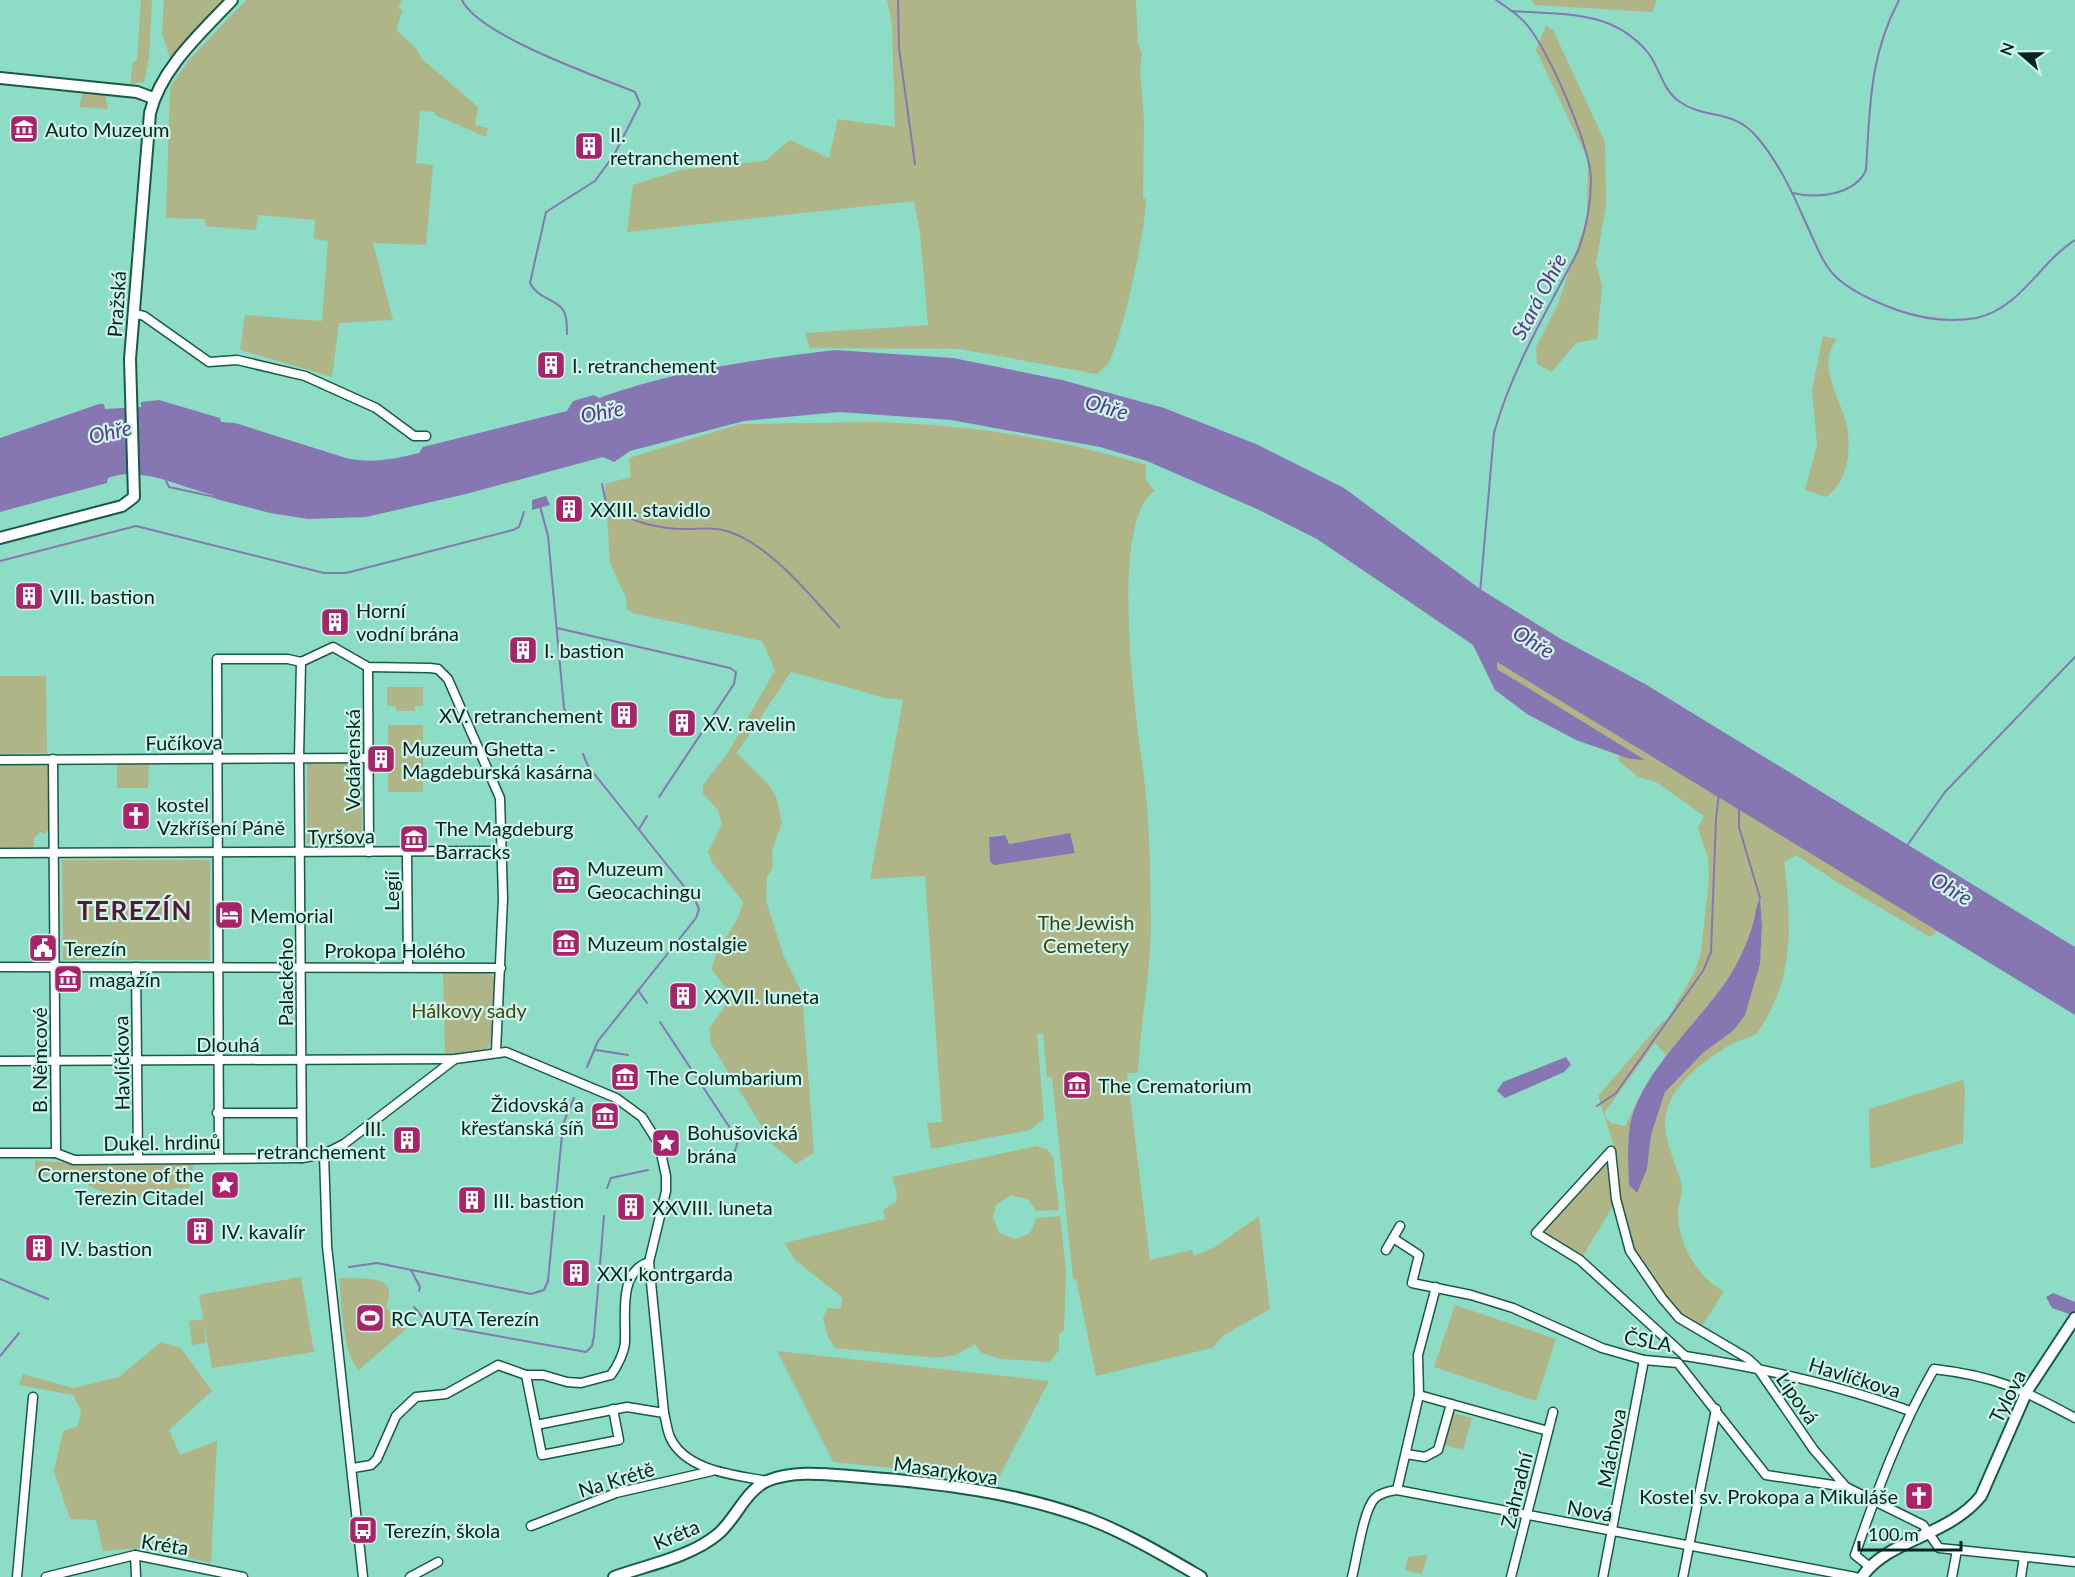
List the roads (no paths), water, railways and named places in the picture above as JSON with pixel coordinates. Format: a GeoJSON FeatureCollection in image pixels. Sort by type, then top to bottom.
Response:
{"type":"FeatureCollection","features":[{"type":"Feature","properties":{"kind":"street","name":"Pražská"},"geometry":{"type":"LineString","coordinates":[[0,538],[132,502],[136,488],[130,399],[133,313],[148,126],[153,98],[164,78],[231,0]]}},
{"type":"Feature","properties":{"kind":"street"},"geometry":{"type":"LineString","coordinates":[[0,78],[137,92],[153,98]]}},
{"type":"Feature","properties":{"kind":"street"},"geometry":{"type":"LineString","coordinates":[[133,313],[144,316],[209,362],[237,360],[305,376],[376,408],[414,436],[426,436]]}},
{"type":"Feature","properties":{"kind":"street"},"geometry":{"type":"LineString","coordinates":[[219,1158],[217,1113],[217,659],[288,659],[301,662],[333,647],[368,667],[438,669],[448,679],[500,798],[503,899],[496,1051],[506,1052],[609,1094],[642,1117],[659,1144],[664,1160],[666,1191],[649,1262],[664,1413],[670,1437],[680,1452],[712,1471],[767,1481]]}},
{"type":"Feature","properties":{"kind":"street","name":"Palackého"},"geometry":{"type":"LineString","coordinates":[[301,662],[299,758],[302,1158]]}},
{"type":"Feature","properties":{"kind":"street","name":"Vodárenská"},"geometry":{"type":"LineString","coordinates":[[368,667],[369,852]]}},
{"type":"Feature","properties":{"kind":"street","name":"Fučíkova"},"geometry":{"type":"LineString","coordinates":[[0,760],[368,758]]}},
{"type":"Feature","properties":{"kind":"street","name":"B. Němcové"},"geometry":{"type":"LineString","coordinates":[[53,759],[56,1154]]}},
{"type":"Feature","properties":{"kind":"street","name":"Tyršova"},"geometry":{"type":"LineString","coordinates":[[0,853],[501,851]]}},
{"type":"Feature","properties":{"kind":"street","name":"Legií"},"geometry":{"type":"LineString","coordinates":[[407,852],[408,966]]}},
{"type":"Feature","properties":{"kind":"street"},"geometry":{"type":"LineString","coordinates":[[0,967],[55,967]]}},
{"type":"Feature","properties":{"kind":"street","name":"Prokopa Holého"},"geometry":{"type":"LineString","coordinates":[[55,967],[501,968]]}},
{"type":"Feature","properties":{"kind":"street","name":"Havlíčkova"},"geometry":{"type":"LineString","coordinates":[[136,967],[138,1158]]}},
{"type":"Feature","properties":{"kind":"street","name":"Dlouhá"},"geometry":{"type":"LineString","coordinates":[[0,1061],[455,1059],[496,1051]]}},
{"type":"Feature","properties":{"kind":"street","name":"Dukel. hrdinů"},"geometry":{"type":"LineString","coordinates":[[0,1153],[56,1154],[74,1160],[302,1158],[324,1154],[344,1144],[455,1059]]}},
{"type":"Feature","properties":{"kind":"street"},"geometry":{"type":"LineString","coordinates":[[217,1113],[301,1113]]}},
{"type":"Feature","properties":{"kind":"street"},"geometry":{"type":"LineString","coordinates":[[1682,1359],[1580,1260],[1536,1233],[1611,1151],[1616,1199],[1630,1251],[1656,1290],[1679,1318],[1747,1358],[1756,1366]]}},
{"type":"Feature","properties":{"kind":"street"},"geometry":{"type":"LineString","coordinates":[[324,1154],[327,1232],[363,1577]]}},
{"type":"Feature","properties":{"kind":"street"},"geometry":{"type":"LineString","coordinates":[[1386,1250],[1400,1226]]}},
{"type":"Feature","properties":{"kind":"street","name":"ČSLA"},"geometry":{"type":"LineString","coordinates":[[1393,1238],[1419,1255],[1412,1283],[1436,1287],[1514,1308],[1602,1348],[1644,1360],[1682,1359],[1766,1475],[1846,1487]]}},
{"type":"Feature","properties":{"kind":"street"},"geometry":{"type":"LineString","coordinates":[[353,1468],[371,1465],[377,1459],[396,1416],[416,1397],[446,1394],[498,1365],[526,1375],[543,1375],[581,1383],[611,1376],[624,1346],[629,1279],[640,1265],[649,1262]]}},
{"type":"Feature","properties":{"kind":"street"},"geometry":{"type":"LineString","coordinates":[[1352,1577],[1368,1512],[1374,1499],[1386,1492],[1397,1490],[1419,1395],[1418,1355],[1436,1287]]}},
{"type":"Feature","properties":{"kind":"street","name":"Tylova"},"geometry":{"type":"LineString","coordinates":[[1930,1534],[1963,1515],[1981,1496],[2027,1391],[2072,1322]]}},
{"type":"Feature","properties":{"kind":"street","name":"Lípová"},"geometry":{"type":"LineString","coordinates":[[1682,1359],[1756,1366],[1814,1450],[1846,1487],[1923,1525],[1939,1548],[1957,1550]]}},
{"type":"Feature","properties":{"kind":"street","name":"Máchova"},"geometry":{"type":"LineString","coordinates":[[1603,1577],[1644,1360]]}},
{"type":"Feature","properties":{"kind":"street","name":"Havlíčkova"},"geometry":{"type":"LineString","coordinates":[[1756,1366],[1863,1394],[1910,1411]]}},
{"type":"Feature","properties":{"kind":"street"},"geometry":{"type":"LineString","coordinates":[[1870,1567],[1855,1556],[1874,1499],[1910,1411],[1935,1369],[1994,1378],[2027,1391],[2075,1418]]}},
{"type":"Feature","properties":{"kind":"street"},"geometry":{"type":"LineString","coordinates":[[526,1375],[542,1455],[619,1440],[613,1409]]}},
{"type":"Feature","properties":{"kind":"street"},"geometry":{"type":"LineString","coordinates":[[1419,1395],[1548,1431]]}},
{"type":"Feature","properties":{"kind":"street"},"geometry":{"type":"LineString","coordinates":[[17,1577],[33,1397]]}},
{"type":"Feature","properties":{"kind":"street"},"geometry":{"type":"LineString","coordinates":[[1406,1454],[1425,1457],[1438,1450],[1451,1404]]}},
{"type":"Feature","properties":{"kind":"street"},"geometry":{"type":"LineString","coordinates":[[536,1425],[627,1407],[664,1413]]}},
{"type":"Feature","properties":{"kind":"street"},"geometry":{"type":"LineString","coordinates":[[1683,1577],[1716,1409]]}},
{"type":"Feature","properties":{"kind":"street","name":"Zahradní"},"geometry":{"type":"LineString","coordinates":[[1511,1577],[1553,1412]]}},
{"type":"Feature","properties":{"kind":"street","name":"Na Krétě"},"geometry":{"type":"LineString","coordinates":[[531,1526],[616,1493],[712,1471]]}},
{"type":"Feature","properties":{"kind":"street","name":"Masarykova"},"geometry":{"type":"LineString","coordinates":[[767,1481],[816,1474],[937,1484],[1055,1507],[1115,1531],[1202,1577]]}},
{"type":"Feature","properties":{"kind":"street","name":"Kréta"},"geometry":{"type":"LineString","coordinates":[[614,1577],[689,1551],[710,1540],[719,1533],[754,1491],[767,1481]]}},
{"type":"Feature","properties":{"kind":"street","name":"Nová"},"geometry":{"type":"LineString","coordinates":[[1397,1490],[1850,1576]]}},
{"type":"Feature","properties":{"kind":"street"},"geometry":{"type":"LineString","coordinates":[[1862,1577],[1870,1567],[1885,1556],[1930,1534]]}},
{"type":"Feature","properties":{"kind":"street"},"geometry":{"type":"LineString","coordinates":[[1952,1577],[1957,1550],[2072,1562]]}},
{"type":"Feature","properties":{"kind":"street"},"geometry":{"type":"LineString","coordinates":[[135,1555],[136,1577]]}},
{"type":"Feature","properties":{"kind":"street","name":"Kréta"},"geometry":{"type":"LineString","coordinates":[[46,1577],[135,1555],[243,1577]]}},
{"type":"Feature","properties":{"kind":"street"},"geometry":{"type":"LineString","coordinates":[[2020,1577],[2024,1557]]}},
{"type":"Feature","properties":{"kind":"street"},"geometry":{"type":"LineString","coordinates":[[410,1577],[438,1562]]}},
{"type":"Feature","properties":{"kind":"water","name":"Ohře"},"geometry":{"type":"Polygon","coordinates":[[[835,350],[953,358],[1062,380],[1164,408],[1256,444],[1344,488],[1480,589],[1561,639],[1645,684],[2075,947],[2075,1015],[1497,662],[1497,669],[1645,760],[1630,759],[1576,740],[1527,714],[1495,690],[1473,645],[1317,539],[1257,509],[1147,461],[1100,447],[951,420],[839,412],[744,421],[630,451],[614,462],[603,457],[466,494],[366,517],[308,519],[270,513],[216,499],[213,495],[160,479],[134,474],[108,478],[107,483],[0,512],[0,438],[99,404],[104,404],[105,409],[141,407],[141,402],[159,400],[220,418],[221,422],[235,423],[346,458],[365,461],[382,460],[419,453],[423,447],[567,411],[573,401],[594,395],[599,398],[657,380],[715,367],[835,350]]]}},
{"type":"Feature","properties":{"kind":"water"},"geometry":{"type":"Polygon","coordinates":[[[546,496],[550,505],[532,510],[532,500],[546,496]]]}},
{"type":"Feature","properties":{"kind":"water"},"geometry":{"type":"Polygon","coordinates":[[[1070,833],[1075,853],[995,865],[990,862],[989,837],[1005,835],[1009,844],[1070,833]]]}},
{"type":"Feature","properties":{"kind":"water"},"geometry":{"type":"Polygon","coordinates":[[[1760,898],[1762,926],[1760,964],[1745,1015],[1733,1031],[1704,1052],[1665,1092],[1651,1135],[1647,1169],[1637,1193],[1629,1185],[1628,1155],[1630,1125],[1636,1105],[1659,1066],[1731,974],[1747,941],[1760,898]]]}},
{"type":"Feature","properties":{"kind":"water"},"geometry":{"type":"Polygon","coordinates":[[[1566,1057],[1571,1065],[1564,1072],[1505,1098],[1497,1091],[1503,1082],[1566,1057]]]}},
{"type":"Feature","properties":{"kind":"water"},"geometry":{"type":"Polygon","coordinates":[[[2053,1293],[2075,1302],[2075,1316],[2052,1308],[2046,1297],[2053,1293]]]}},
{"type":"Feature","properties":{"kind":"waterway"},"geometry":{"type":"LineString","coordinates":[[462,0],[472,13],[490,27],[540,53],[635,92],[640,104],[614,155],[595,181],[546,212],[530,283],[538,293],[562,309],[565,314],[567,334]]}},
{"type":"Feature","properties":{"kind":"waterway"},"geometry":{"type":"LineString","coordinates":[[898,0],[899,48],[915,164]]}},
{"type":"Feature","properties":{"kind":"waterway","name":"Stará Ohře"},"geometry":{"type":"LineString","coordinates":[[1480,593],[1494,433],[1521,362],[1579,249],[1588,215],[1591,180],[1577,125],[1549,61],[1528,26],[1496,0]]}},
{"type":"Feature","properties":{"kind":"waterway"},"geometry":{"type":"LineString","coordinates":[[1793,193],[1824,195],[1844,190],[1861,178],[1866,170],[1870,104],[1876,62],[1889,21],[1899,0]]}},
{"type":"Feature","properties":{"kind":"waterway"},"geometry":{"type":"LineString","coordinates":[[1512,11],[1569,14],[1604,22],[1620,29],[1635,39],[1649,54],[1666,86],[1680,102],[1699,111],[1729,118],[1748,128],[1765,146],[1778,166],[1831,272],[1850,288],[1881,304],[1926,318],[1955,320],[1976,318],[2005,305],[2075,240]]}},
{"type":"Feature","properties":{"kind":"waterway"},"geometry":{"type":"LineString","coordinates":[[166,481],[169,487],[215,497]]}},
{"type":"Feature","properties":{"kind":"waterway"},"geometry":{"type":"LineString","coordinates":[[602,484],[607,507],[635,521],[665,528],[719,529],[755,545],[786,570],[839,627]]}},
{"type":"Feature","properties":{"kind":"waterway"},"geometry":{"type":"LineString","coordinates":[[540,506],[548,536],[564,708],[570,722]]}},
{"type":"Feature","properties":{"kind":"waterway"},"geometry":{"type":"LineString","coordinates":[[0,561],[136,526],[324,573],[346,573],[513,530],[519,527],[524,512]]}},
{"type":"Feature","properties":{"kind":"waterway"},"geometry":{"type":"LineString","coordinates":[[557,628],[730,668],[736,672],[734,684],[659,797]]}},
{"type":"Feature","properties":{"kind":"waterway"},"geometry":{"type":"LineString","coordinates":[[1906,847],[1945,792],[2075,657]]}},
{"type":"Feature","properties":{"kind":"waterway"},"geometry":{"type":"LineString","coordinates":[[583,754],[588,766],[695,900],[699,909],[696,918],[598,1041],[587,1067]]}},
{"type":"Feature","properties":{"kind":"waterway"},"geometry":{"type":"LineString","coordinates":[[1597,1106],[1616,1093],[1703,971],[1711,952],[1719,794]]}},
{"type":"Feature","properties":{"kind":"waterway"},"geometry":{"type":"LineString","coordinates":[[1739,807],[1739,827],[1760,898]]}},
{"type":"Feature","properties":{"kind":"waterway"},"geometry":{"type":"LineString","coordinates":[[639,829],[647,816]]}},
{"type":"Feature","properties":{"kind":"waterway"},"geometry":{"type":"LineString","coordinates":[[638,990],[647,1003]]}},
{"type":"Feature","properties":{"kind":"waterway"},"geometry":{"type":"LineString","coordinates":[[660,1022],[738,1140],[735,1151],[718,1156]]}},
{"type":"Feature","properties":{"kind":"waterway"},"geometry":{"type":"LineString","coordinates":[[596,1050],[628,1055]]}},
{"type":"Feature","properties":{"kind":"waterway"},"geometry":{"type":"LineString","coordinates":[[349,1267],[377,1263],[531,1294],[544,1290],[548,1281],[563,1124],[574,1098]]}},
{"type":"Feature","properties":{"kind":"waterway"},"geometry":{"type":"LineString","coordinates":[[607,1188],[611,1178],[648,1170]]}},
{"type":"Feature","properties":{"kind":"waterway"},"geometry":{"type":"LineString","coordinates":[[453,1328],[586,1352],[592,1346],[594,1336],[604,1216]]}},
{"type":"Feature","properties":{"kind":"waterway"},"geometry":{"type":"LineString","coordinates":[[411,1270],[420,1287],[419,1291]]}},
{"type":"Feature","properties":{"kind":"waterway"},"geometry":{"type":"LineString","coordinates":[[0,1279],[48,1299]]}},
{"type":"Feature","properties":{"kind":"waterway"},"geometry":{"type":"LineString","coordinates":[[414,1307],[427,1323]]}},
{"type":"Feature","properties":{"kind":"waterway"},"geometry":{"type":"LineString","coordinates":[[0,1356],[19,1333]]}},
{"type":"Feature","properties":{"kind":"place","name":"Auto Muzeum"},"geometry":{"type":"Point","coordinates":[24,129]}},
{"type":"Feature","properties":{"kind":"place","name":"II. retranchement"},"geometry":{"type":"Point","coordinates":[589,146]}},
{"type":"Feature","properties":{"kind":"place","name":"I. retranchement"},"geometry":{"type":"Point","coordinates":[551,365]}},
{"type":"Feature","properties":{"kind":"place","name":"XXIII. stavidlo"},"geometry":{"type":"Point","coordinates":[569,509]}},
{"type":"Feature","properties":{"kind":"place","name":"VIII. bastion"},"geometry":{"type":"Point","coordinates":[29,596]}},
{"type":"Feature","properties":{"kind":"place","name":"Horní vodní brána"},"geometry":{"type":"Point","coordinates":[335,622]}},
{"type":"Feature","properties":{"kind":"place","name":"I. bastion"},"geometry":{"type":"Point","coordinates":[523,650]}},
{"type":"Feature","properties":{"kind":"place","name":"XV. retranchement"},"geometry":{"type":"Point","coordinates":[624,715]}},
{"type":"Feature","properties":{"kind":"place","name":"XV. ravelin"},"geometry":{"type":"Point","coordinates":[682,723]}},
{"type":"Feature","properties":{"kind":"place","name":"Muzeum Ghetta - Magdeburská kasárna"},"geometry":{"type":"Point","coordinates":[381,759]}},
{"type":"Feature","properties":{"kind":"place","name":"kostel Vzkříšení Páně"},"geometry":{"type":"Point","coordinates":[136,816]}},
{"type":"Feature","properties":{"kind":"place","name":"The Magdeburg Barracks"},"geometry":{"type":"Point","coordinates":[414,839]}},
{"type":"Feature","properties":{"kind":"place","name":"Muzeum Geocachingu"},"geometry":{"type":"Point","coordinates":[566,880]}},
{"type":"Feature","properties":{"kind":"place","name":"Memorial"},"geometry":{"type":"Point","coordinates":[229,915]}},
{"type":"Feature","properties":{"kind":"place","name":"Muzeum nostalgie"},"geometry":{"type":"Point","coordinates":[566,943]}},
{"type":"Feature","properties":{"kind":"place","name":"Terezín"},"geometry":{"type":"Point","coordinates":[43,948]}},
{"type":"Feature","properties":{"kind":"place","name":"magazín"},"geometry":{"type":"Point","coordinates":[68,979]}},
{"type":"Feature","properties":{"kind":"place","name":"XXVII. luneta"},"geometry":{"type":"Point","coordinates":[683,996]}},
{"type":"Feature","properties":{"kind":"place","name":"The Columbarium"},"geometry":{"type":"Point","coordinates":[625,1077]}},
{"type":"Feature","properties":{"kind":"place","name":"The Crematorium"},"geometry":{"type":"Point","coordinates":[1077,1085]}},
{"type":"Feature","properties":{"kind":"place","name":"Židovská a křesťanská síň"},"geometry":{"type":"Point","coordinates":[605,1116]}},
{"type":"Feature","properties":{"kind":"place","name":"III. retranchement"},"geometry":{"type":"Point","coordinates":[407,1140]}},
{"type":"Feature","properties":{"kind":"place","name":"Bohušovická brána"},"geometry":{"type":"Point","coordinates":[666,1143]}},
{"type":"Feature","properties":{"kind":"place","name":"Cornerstone of the Terezin Citadel"},"geometry":{"type":"Point","coordinates":[225,1185]}},
{"type":"Feature","properties":{"kind":"place","name":"III. bastion"},"geometry":{"type":"Point","coordinates":[472,1200]}},
{"type":"Feature","properties":{"kind":"place","name":"XXVIII. luneta"},"geometry":{"type":"Point","coordinates":[631,1207]}},
{"type":"Feature","properties":{"kind":"place","name":"IV. kavalír"},"geometry":{"type":"Point","coordinates":[200,1231]}},
{"type":"Feature","properties":{"kind":"place","name":"IV. bastion"},"geometry":{"type":"Point","coordinates":[39,1248]}},
{"type":"Feature","properties":{"kind":"place","name":"XXI. kontrgarda"},"geometry":{"type":"Point","coordinates":[576,1273]}},
{"type":"Feature","properties":{"kind":"place","name":"RC AUTA Terezín"},"geometry":{"type":"Point","coordinates":[370,1318]}},
{"type":"Feature","properties":{"kind":"place","name":"Kostel sv. Prokopa a Mikuláše"},"geometry":{"type":"Point","coordinates":[1919,1496]}},
{"type":"Feature","properties":{"kind":"place","name":"Terezín, škola"},"geometry":{"type":"Point","coordinates":[363,1530]}},
{"type":"Feature","properties":{"kind":"district","name":"TEREZÍN"},"geometry":{"type":"Point","coordinates":[135,910]}},
{"type":"Feature","properties":{"kind":"park label","name":"The Jewish Cemetery"},"geometry":{"type":"Point","coordinates":[1086,934]}},
{"type":"Feature","properties":{"kind":"park label","name":"Hálkovy sady"},"geometry":{"type":"Point","coordinates":[469,1010]}}]}
